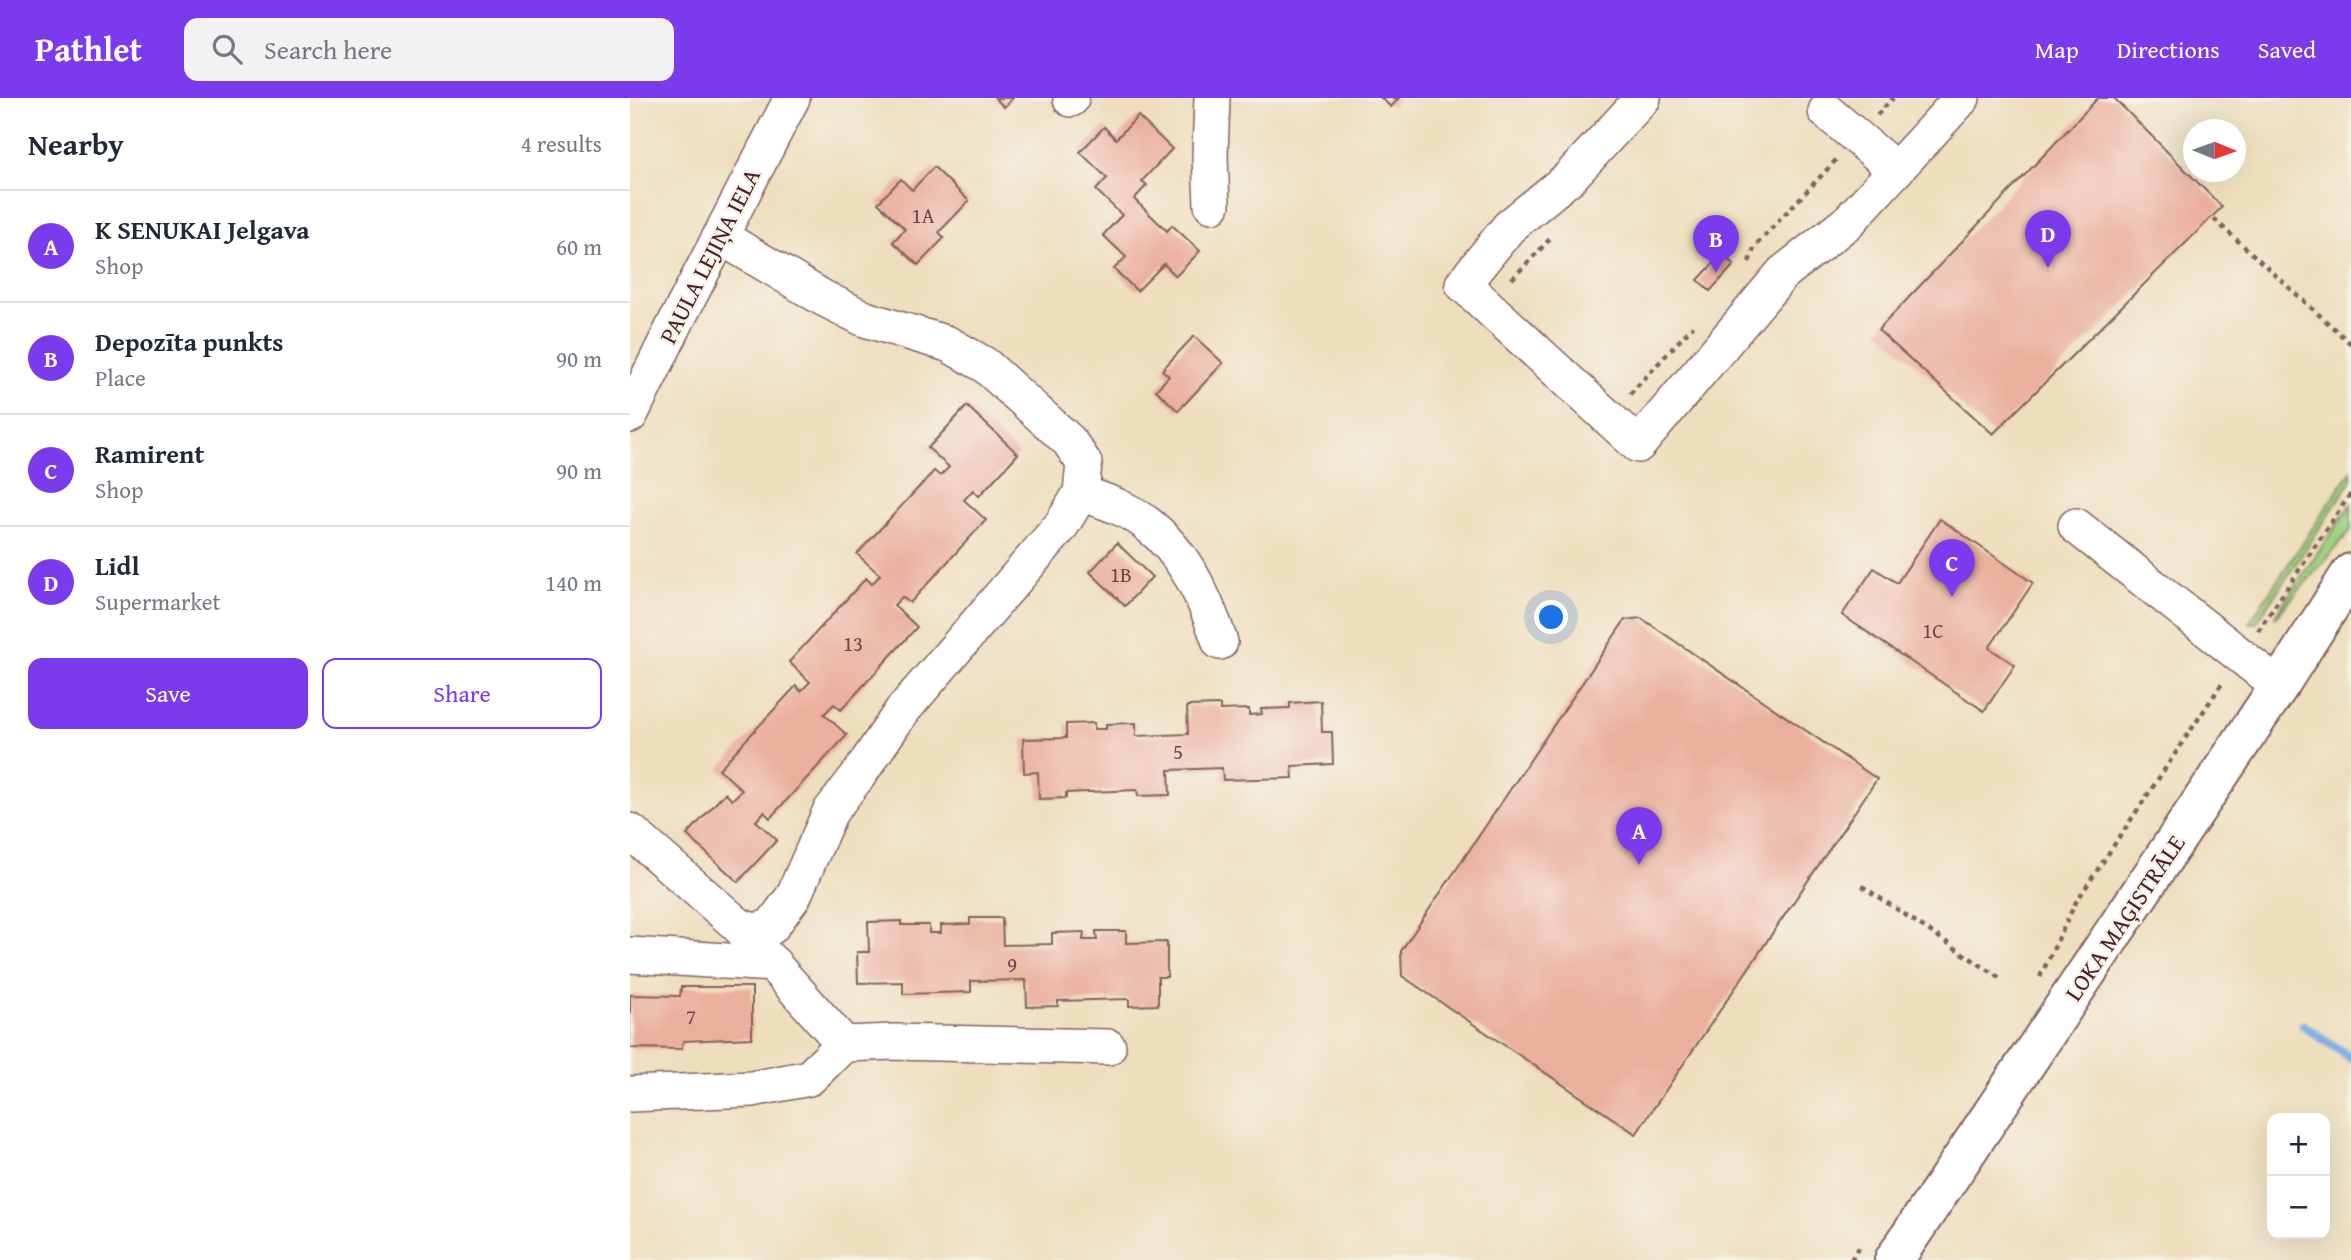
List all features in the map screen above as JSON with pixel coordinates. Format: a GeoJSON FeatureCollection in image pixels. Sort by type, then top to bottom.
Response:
{"type":"FeatureCollection","features":[{"type":"Feature","properties":{"kind":"main road","name":"LOKA MAĢISTRĀLE"},"geometry":{"type":"LineString","coordinates":[[1880,1249],[2279,687],[2351,573]]}},
{"type":"Feature","properties":{"kind":"street","name":"PAULA LEJIŅA IELA"},"geometry":{"type":"LineString","coordinates":[[630,415],[678,316],[792,98]]}},
{"type":"Feature","properties":{"kind":"street"},"geometry":{"type":"LineString","coordinates":[[1212,98],[1212,205]]}},
{"type":"Feature","properties":{"kind":"street"},"geometry":{"type":"LineString","coordinates":[[1643,98],[1569,178],[1509,227],[1463,284],[1638,445],[1783,273],[1848,222],[1962,98]]}},
{"type":"Feature","properties":{"kind":"street"},"geometry":{"type":"LineString","coordinates":[[1824,102],[1896,170]]}},
{"type":"Feature","properties":{"kind":"street"},"geometry":{"type":"LineString","coordinates":[[721,237],[823,298],[864,319],[948,344],[985,365],[1069,441],[1084,463],[1082,493],[1061,526],[902,711],[830,812],[793,897],[771,927],[754,931],[739,926]]}},
{"type":"Feature","properties":{"kind":"street"},"geometry":{"type":"LineString","coordinates":[[1082,493],[1115,505],[1146,523],[1183,562],[1205,598],[1220,642]]}},
{"type":"Feature","properties":{"kind":"street"},"geometry":{"type":"LineString","coordinates":[[2076,526],[2279,687]]}},
{"type":"Feature","properties":{"kind":"street"},"geometry":{"type":"LineString","coordinates":[[630,831],[739,926],[844,1044]]}},
{"type":"Feature","properties":{"kind":"street"},"geometry":{"type":"LineString","coordinates":[[630,955],[774,964]]}},
{"type":"Feature","properties":{"kind":"street"},"geometry":{"type":"LineString","coordinates":[[630,1094],[752,1089],[809,1079],[844,1044],[894,1042],[1108,1047]]}},
{"type":"Feature","properties":{"kind":"path"},"geometry":{"type":"LineString","coordinates":[[2214,219],[2351,344]]}},
{"type":"Feature","properties":{"kind":"path"},"geometry":{"type":"LineString","coordinates":[[2036,987],[2081,893],[2351,492]]}},
{"type":"Feature","properties":{"kind":"path"},"geometry":{"type":"LineString","coordinates":[[1862,886],[2003,980]]}},
{"type":"Feature","properties":{"kind":"path"},"geometry":{"type":"LineString","coordinates":[[1851,1260],[1880,1249]]}},
{"type":"Feature","properties":{"kind":"green space"},"geometry":{"type":"Polygon","coordinates":[[[2351,471],[2351,481],[2256,623],[2249,623],[2351,471]]]}},
{"type":"Feature","properties":{"kind":"green space"},"geometry":{"type":"Polygon","coordinates":[[[2351,504],[2351,530],[2275,618],[2276,614],[2351,504]]]}},
{"type":"Feature","properties":{"kind":"building"},"geometry":{"type":"Polygon","coordinates":[[[995,98],[1013,98],[1004,107],[995,98]]]}},
{"type":"Feature","properties":{"kind":"building"},"geometry":{"type":"Polygon","coordinates":[[[1381,98],[1399,98],[1391,107],[1381,98]]]}},
{"type":"Feature","properties":{"kind":"building"},"geometry":{"type":"Polygon","coordinates":[[[2098,98],[2114,98],[2183,168],[2183,182],[2197,182],[2222,207],[1993,434],[1878,330],[2098,98]]]}},
{"type":"Feature","properties":{"kind":"building"},"geometry":{"type":"Polygon","coordinates":[[[1138,116],[1172,149],[1142,181],[1147,185],[1134,199],[1167,231],[1172,225],[1200,251],[1176,276],[1164,264],[1137,291],[1114,269],[1126,257],[1103,235],[1122,215],[1096,190],[1107,178],[1080,152],[1104,127],[1116,139],[1138,116]]]}},
{"type":"Feature","properties":{"kind":"building"},"geometry":{"type":"Polygon","coordinates":[[[934,167],[969,201],[939,232],[944,238],[918,265],[893,242],[905,229],[878,203],[901,179],[912,190],[934,167]]]}},
{"type":"Feature","properties":{"kind":"building"},"geometry":{"type":"Polygon","coordinates":[[[1722,254],[1734,265],[1710,291],[1698,280],[1722,254]]]}},
{"type":"Feature","properties":{"kind":"building"},"geometry":{"type":"Polygon","coordinates":[[[1194,336],[1223,363],[1178,411],[1156,390],[1169,376],[1162,370],[1194,336]]]}},
{"type":"Feature","properties":{"kind":"building"},"geometry":{"type":"Polygon","coordinates":[[[967,406],[1018,454],[979,496],[973,490],[964,500],[986,520],[910,603],[902,597],[894,605],[917,627],[841,710],[834,704],[824,714],[847,735],[770,818],[764,812],[756,821],[777,840],[738,882],[687,835],[725,793],[732,800],[742,790],[719,769],[796,686],[801,691],[810,682],[789,662],[866,578],[872,584],[880,575],[857,554],[934,471],[940,476],[949,467],[928,448],[967,406]]]}},
{"type":"Feature","properties":{"kind":"building"},"geometry":{"type":"Polygon","coordinates":[[[1940,519],[2033,583],[1989,648],[2015,665],[1984,711],[1842,615],[1874,568],[1897,583],[1940,519]]]}},
{"type":"Feature","properties":{"kind":"building"},"geometry":{"type":"Polygon","coordinates":[[[1117,543],[1152,577],[1125,606],[1090,572],[1117,543]]]}},
{"type":"Feature","properties":{"kind":"building"},"geometry":{"type":"Polygon","coordinates":[[[1641,618],[1877,779],[1636,1134],[1402,976],[1401,951],[1625,620],[1641,618]]]}},
{"type":"Feature","properties":{"kind":"building"},"geometry":{"type":"Polygon","coordinates":[[[1321,701],[1322,732],[1332,732],[1333,764],[1292,766],[1293,778],[1223,780],[1222,768],[1169,770],[1170,795],[1138,796],[1137,790],[1066,793],[1066,798],[1039,799],[1038,772],[1024,773],[1023,739],[1066,738],[1066,724],[1094,723],[1094,729],[1106,729],[1106,724],[1136,723],[1136,736],[1188,734],[1187,706],[1220,705],[1220,710],[1249,709],[1249,715],[1262,714],[1261,709],[1290,708],[1290,703],[1321,701]]]}},
{"type":"Feature","properties":{"kind":"building"},"geometry":{"type":"Polygon","coordinates":[[[970,918],[1002,918],[1003,945],[1052,944],[1052,933],[1084,932],[1083,940],[1097,940],[1096,931],[1126,931],[1126,943],[1167,942],[1167,977],[1158,977],[1158,1005],[1129,1006],[1129,999],[1058,1001],[1058,1006],[1027,1007],[1026,980],[971,981],[971,992],[903,994],[903,982],[858,983],[857,952],[869,952],[868,922],[901,921],[901,925],[929,925],[929,933],[941,933],[941,925],[970,924],[970,918]]]}},
{"type":"Feature","properties":{"kind":"building"},"geometry":{"type":"Polygon","coordinates":[[[681,987],[752,987],[752,1038],[683,1041],[682,1049],[630,1048],[630,995],[680,996],[681,987]]]}},
{"type":"Feature","properties":{"kind":"waterway"},"geometry":{"type":"LineString","coordinates":[[2303,1025],[2351,1058]]}},
{"type":"Feature","properties":{"kind":"place","name":"Lidl"},"geometry":{"type":"Point","coordinates":[2048,268]}},
{"type":"Feature","properties":{"kind":"place","name":"Depozīta punkts"},"geometry":{"type":"Point","coordinates":[1716,273]}},
{"type":"Feature","properties":{"kind":"place","name":"Ramirent"},"geometry":{"type":"Point","coordinates":[1952,597]}},
{"type":"Feature","properties":{"kind":"place","name":"K SENUKAI Jelgava"},"geometry":{"type":"Point","coordinates":[1639,865]}}]}
